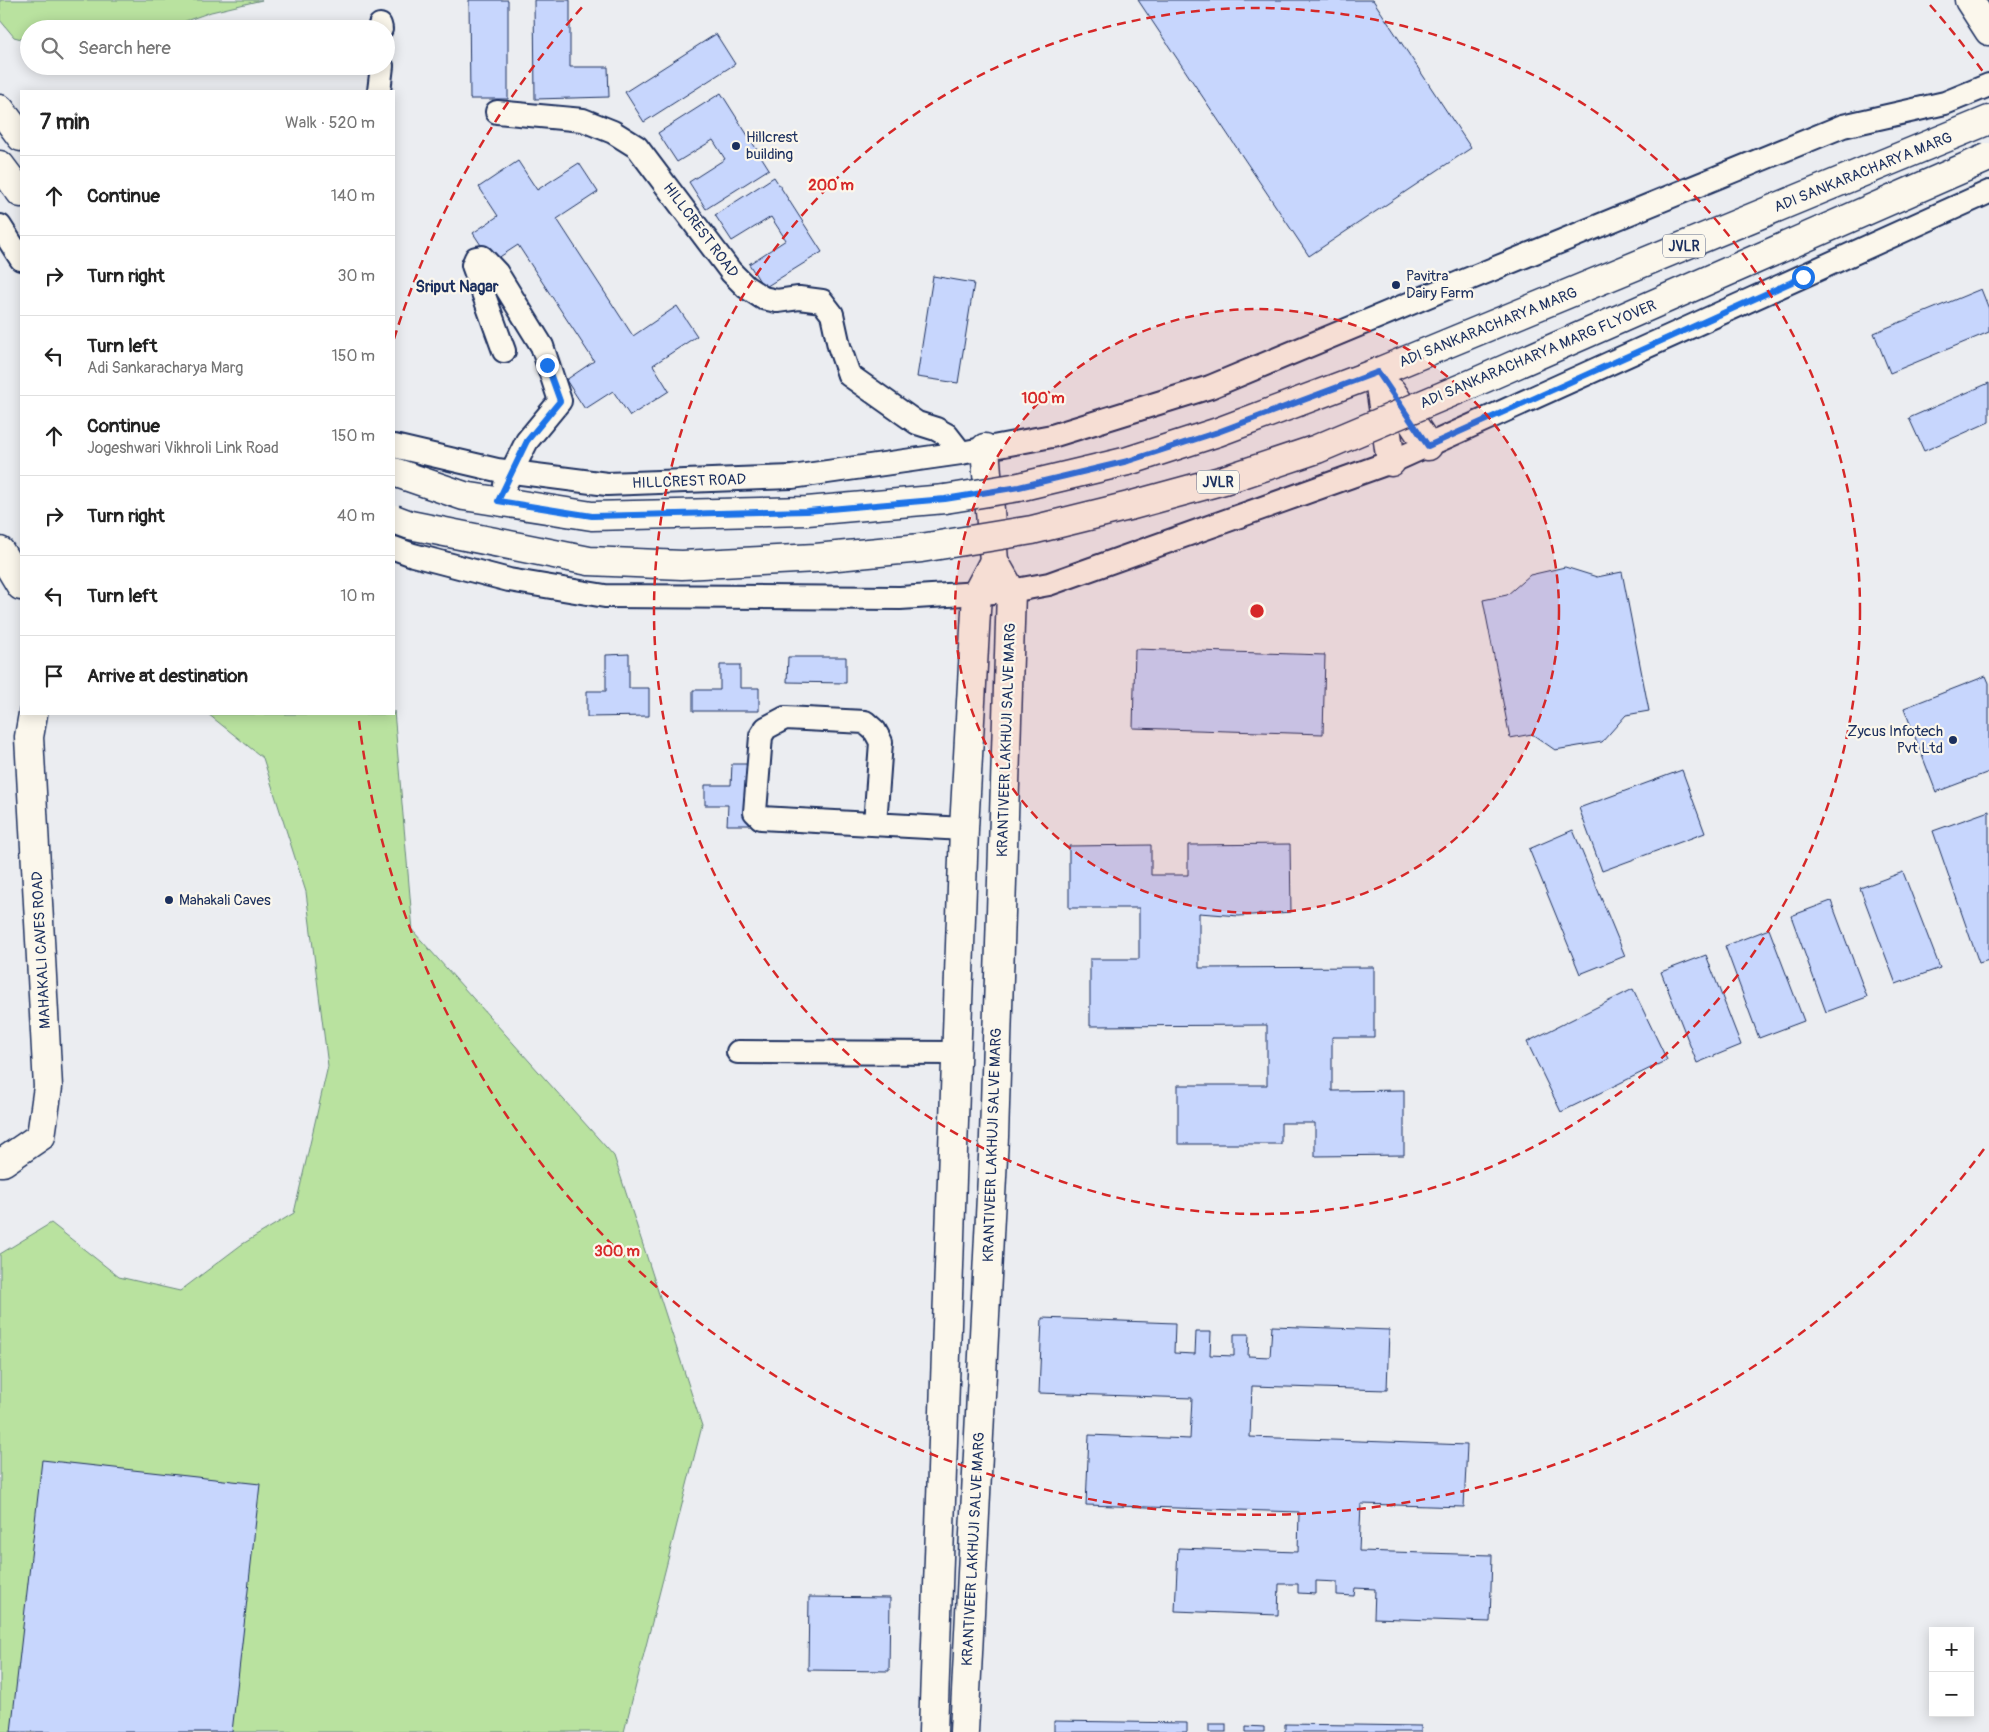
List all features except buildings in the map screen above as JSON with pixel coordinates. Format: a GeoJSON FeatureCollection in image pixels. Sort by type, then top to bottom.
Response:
{"type":"FeatureCollection","features":[{"type":"Feature","properties":{"kind":"main road"},"geometry":{"type":"LineString","coordinates":[[1968,0],[1989,31]]}},
{"type":"Feature","properties":{"kind":"main road"},"geometry":{"type":"LineString","coordinates":[[0,109],[20,136]]}},
{"type":"Feature","properties":{"kind":"main road","name":"ADI SANKARACHARYA MARG"},"geometry":{"type":"LineString","coordinates":[[498,501],[592,516],[807,511],[945,499],[1019,487],[1128,461],[1191,441],[1378,372],[1989,120]]}},
{"type":"Feature","properties":{"kind":"main road","name":"ADI SANKARACHARYA MARG FLYOVER"},"geometry":{"type":"LineString","coordinates":[[395,519],[410,525],[455,535],[589,561],[682,565],[816,558],[921,548],[1032,530],[1224,480],[1317,449],[1469,386],[1989,157]]}},
{"type":"Feature","properties":{"kind":"main road"},"geometry":{"type":"LineString","coordinates":[[1378,372],[1428,446]]}},
{"type":"Feature","properties":{"kind":"main road"},"geometry":{"type":"LineString","coordinates":[[1378,372],[1391,462]]}},
{"type":"Feature","properties":{"kind":"main road"},"geometry":{"type":"LineString","coordinates":[[973,450],[994,562],[1011,591]]}},
{"type":"Feature","properties":{"kind":"main road","name":"JVLR"},"geometry":{"type":"LineString","coordinates":[[395,472],[464,496],[498,501]]}},
{"type":"Feature","properties":{"kind":"main road"},"geometry":{"type":"LineString","coordinates":[[0,552],[20,584]]}},
{"type":"Feature","properties":{"kind":"main road"},"geometry":{"type":"LineString","coordinates":[[933,1732],[964,829],[977,593],[994,562]]}},
{"type":"Feature","properties":{"kind":"main road","name":"KRANTIVEER LAKHUJI SALVE MARG"},"geometry":{"type":"LineString","coordinates":[[964,1732],[994,1137],[1011,591]]}},
{"type":"Feature","properties":{"kind":"main road","name":"MAHAKALI CAVES ROAD"},"geometry":{"type":"LineString","coordinates":[[0,1162],[3,1162],[41,1136],[48,1087],[29,737],[33,715]]}},
{"type":"Feature","properties":{"kind":"street"},"geometry":{"type":"LineString","coordinates":[[379,90],[381,75]]}},
{"type":"Feature","properties":{"kind":"street","name":"HILLCREST ROAD"},"geometry":{"type":"LineString","coordinates":[[395,446],[497,470],[607,484],[792,477],[973,450],[1052,436],[1210,387],[1458,283],[1843,126],[1945,103],[1989,85]]}},
{"type":"Feature","properties":{"kind":"street","name":"HILLCREST ROAD"},"geometry":{"type":"LineString","coordinates":[[497,112],[583,120],[613,132],[637,147],[731,272],[746,287],[763,298],[777,301],[799,298],[822,301],[832,314],[839,346],[849,375],[917,424],[936,429],[973,450]]}},
{"type":"Feature","properties":{"kind":"street"},"geometry":{"type":"LineString","coordinates":[[395,548],[413,555],[509,580],[604,596],[900,598],[1011,591],[1049,584],[1391,462],[1989,192]]}},
{"type":"Feature","properties":{"kind":"street"},"geometry":{"type":"LineString","coordinates":[[0,226],[20,257]]}},
{"type":"Feature","properties":{"kind":"street"},"geometry":{"type":"LineString","coordinates":[[498,501],[527,441],[560,401],[542,346],[497,273],[482,257],[476,258],[473,265],[504,351]]}},
{"type":"Feature","properties":{"kind":"street"},"geometry":{"type":"LineString","coordinates":[[875,824],[881,742],[875,731],[865,722],[785,718],[766,728],[761,736],[755,812],[759,817],[875,824],[964,829]]}},
{"type":"Feature","properties":{"kind":"street"},"geometry":{"type":"LineString","coordinates":[[738,1052],[956,1053]]}},
{"type":"Feature","properties":{"kind":"green space"},"geometry":{"type":"Polygon","coordinates":[[[0,0],[262,0],[211,12],[188,20],[20,20],[20,39],[14,37],[0,20],[0,0]]]}},
{"type":"Feature","properties":{"kind":"green space"},"geometry":{"type":"Polygon","coordinates":[[[209,715],[394,715],[413,931],[614,1156],[702,1426],[624,1732],[0,1732],[0,1254],[51,1223],[119,1277],[180,1291],[241,1245],[294,1213],[328,1066],[306,892],[263,758],[209,715]]]}},
{"type":"Feature","properties":{"kind":"place","name":"Hillcrest building"},"geometry":{"type":"Point","coordinates":[736,146]}},
{"type":"Feature","properties":{"kind":"place","name":"Pavitra Dairy Farm"},"geometry":{"type":"Point","coordinates":[1396,285]}},
{"type":"Feature","properties":{"kind":"place","name":"Zycus Infotech Pvt Ltd"},"geometry":{"type":"Point","coordinates":[1953,740]}},
{"type":"Feature","properties":{"kind":"place","name":"Mahakali Caves"},"geometry":{"type":"Point","coordinates":[169,900]}},
{"type":"Feature","properties":{"kind":"district","name":"Sriput Nagar"},"geometry":{"type":"Point","coordinates":[457,286]}},
{"type":"Feature","properties":{"kind":"route"},"geometry":{"type":"LineString","coordinates":[[547,365],[560,401],[527,441],[498,501],[592,516],[807,511],[945,499],[1019,487],[1128,461],[1218,432],[1378,372],[1428,446],[1803,277]]}}]}
